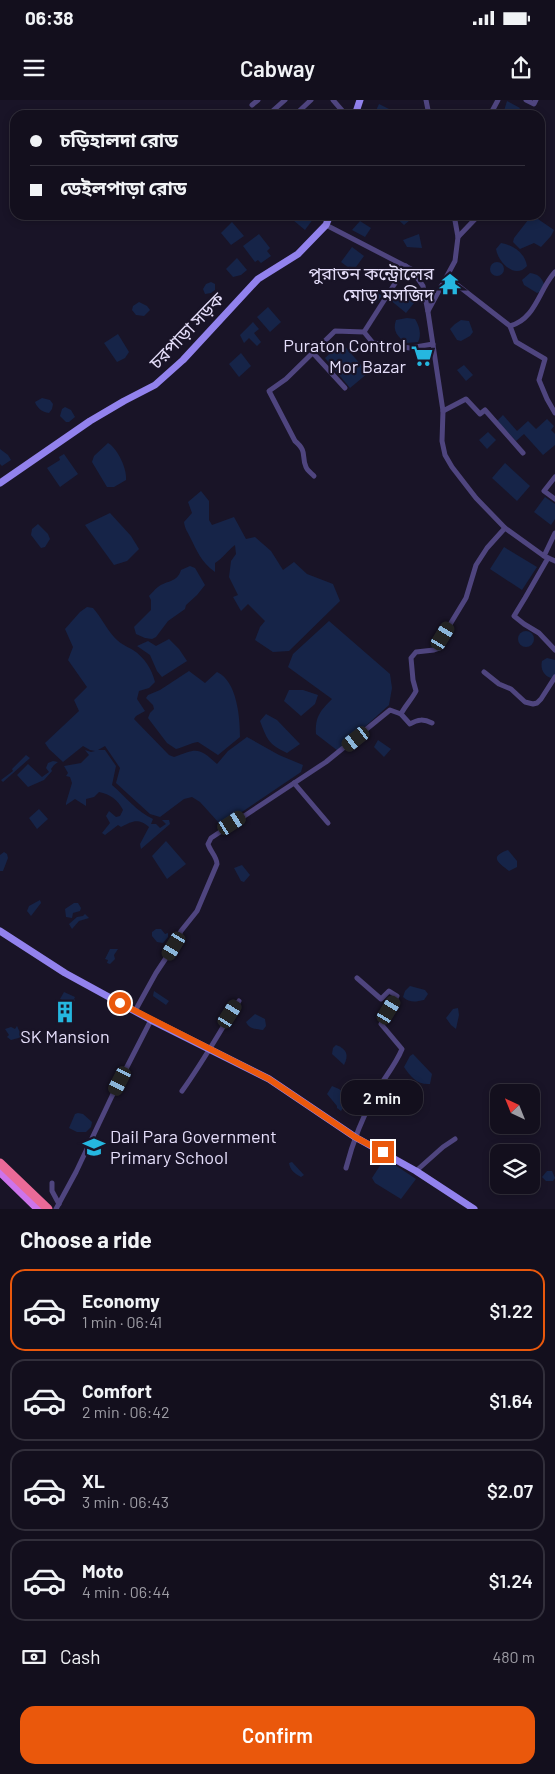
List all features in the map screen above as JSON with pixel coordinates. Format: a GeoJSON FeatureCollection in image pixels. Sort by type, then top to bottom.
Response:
{"type":"FeatureCollection","features":[{"type":"Feature","properties":{"kind":"highway"},"geometry":{"type":"LineString","coordinates":[[0,1162],[49,1209]]}},
{"type":"Feature","properties":{"kind":"highway"},"geometry":{"type":"LineString","coordinates":[[0,1170],[42,1209]]}},
{"type":"Feature","properties":{"kind":"main road","name":"চরপাড়া সড়ক"},"geometry":{"type":"LineString","coordinates":[[3,480],[102,414],[155,386],[183,360],[258,279],[298,254],[326,225],[328,220]]}},
{"type":"Feature","properties":{"kind":"main road"},"geometry":{"type":"LineString","coordinates":[[0,471],[3,480]]}},
{"type":"Feature","properties":{"kind":"main road"},"geometry":{"type":"LineString","coordinates":[[0,931],[65,973],[151,1020],[269,1079],[355,1137],[416,1171],[454,1194],[474,1209]]}},
{"type":"Feature","properties":{"kind":"main road"},"geometry":{"type":"LineString","coordinates":[[0,1170],[38,1209]]}},
{"type":"Feature","properties":{"kind":"street"},"geometry":{"type":"LineString","coordinates":[[252,106],[258,100]]}},
{"type":"Feature","properties":{"kind":"street"},"geometry":{"type":"LineString","coordinates":[[274,110],[285,100]]}},
{"type":"Feature","properties":{"kind":"street"},"geometry":{"type":"LineString","coordinates":[[301,110],[312,100]]}},
{"type":"Feature","properties":{"kind":"street"},"geometry":{"type":"LineString","coordinates":[[333,100],[342,110]]}},
{"type":"Feature","properties":{"kind":"street"},"geometry":{"type":"LineString","coordinates":[[526,100],[534,104],[536,100]]}},
{"type":"Feature","properties":{"kind":"street"},"geometry":{"type":"LineString","coordinates":[[428,312],[455,262],[458,237],[455,220]]}},
{"type":"Feature","properties":{"kind":"street"},"geometry":{"type":"LineString","coordinates":[[458,237],[474,220]]}},
{"type":"Feature","properties":{"kind":"street"},"geometry":{"type":"LineString","coordinates":[[326,225],[411,269],[423,286],[443,411],[442,441],[445,454],[452,467],[476,498],[505,528],[546,557],[555,561]]}},
{"type":"Feature","properties":{"kind":"street"},"geometry":{"type":"LineString","coordinates":[[364,332],[406,266]]}},
{"type":"Feature","properties":{"kind":"street"},"geometry":{"type":"LineString","coordinates":[[510,326],[519,324],[534,308],[555,272]]}},
{"type":"Feature","properties":{"kind":"street"},"geometry":{"type":"LineString","coordinates":[[447,277],[510,326],[516,342],[545,359],[539,380],[555,413]]}},
{"type":"Feature","properties":{"kind":"street"},"geometry":{"type":"LineString","coordinates":[[314,476],[305,466],[302,446],[295,441],[269,391],[286,379],[335,331],[364,332],[373,343],[410,348],[433,344]]}},
{"type":"Feature","properties":{"kind":"street"},"geometry":{"type":"LineString","coordinates":[[313,353],[344,388]]}},
{"type":"Feature","properties":{"kind":"street"},"geometry":{"type":"LineString","coordinates":[[443,411],[466,399],[480,414],[484,410],[523,453]]}},
{"type":"Feature","properties":{"kind":"street"},"geometry":{"type":"LineString","coordinates":[[555,477],[544,491],[555,500]]}},
{"type":"Feature","properties":{"kind":"street"},"geometry":{"type":"LineString","coordinates":[[401,714],[416,691],[411,658],[416,652],[440,648],[443,636],[466,598],[476,565],[487,548],[505,528]]}},
{"type":"Feature","properties":{"kind":"street"},"geometry":{"type":"LineString","coordinates":[[555,532],[546,557],[514,616],[539,633],[555,650]]}},
{"type":"Feature","properties":{"kind":"street"},"geometry":{"type":"LineString","coordinates":[[484,672],[499,684],[511,689],[525,702],[533,704],[541,699],[555,677]]}},
{"type":"Feature","properties":{"kind":"street"},"geometry":{"type":"LineString","coordinates":[[135,1011],[181,931],[197,911],[203,899],[217,864],[216,858],[210,850],[208,840],[326,762],[389,710],[401,714],[410,724],[416,720],[425,720],[432,723]]}},
{"type":"Feature","properties":{"kind":"street"},"geometry":{"type":"LineString","coordinates":[[294,783],[328,823]]}},
{"type":"Feature","properties":{"kind":"street"},"geometry":{"type":"LineString","coordinates":[[346,1168],[355,1137],[377,1092],[398,1059],[402,1049],[380,1024],[397,996],[389,991],[381,999],[357,978]]}},
{"type":"Feature","properties":{"kind":"street"},"geometry":{"type":"LineString","coordinates":[[182,1091],[200,1066],[239,1001]]}},
{"type":"Feature","properties":{"kind":"street"},"geometry":{"type":"LineString","coordinates":[[57,1206],[76,1172],[151,1020]]}},
{"type":"Feature","properties":{"kind":"street"},"geometry":{"type":"LineString","coordinates":[[416,1171],[455,1139]]}},
{"type":"Feature","properties":{"kind":"street"},"geometry":{"type":"LineString","coordinates":[[52,1182],[52,1191],[57,1206]]}},
{"type":"Feature","properties":{"kind":"water"},"geometry":{"type":"Polygon","coordinates":[[[507,101],[520,108],[519,110],[504,110],[507,101]]]}},
{"type":"Feature","properties":{"kind":"water"},"geometry":{"type":"Polygon","coordinates":[[[379,104],[391,110],[376,110],[379,104]]]}},
{"type":"Feature","properties":{"kind":"water"},"geometry":{"type":"Polygon","coordinates":[[[293,220],[312,220],[305,230],[293,220]]]}},
{"type":"Feature","properties":{"kind":"water"},"geometry":{"type":"Polygon","coordinates":[[[398,220],[410,220],[404,225],[398,220]]]}},
{"type":"Feature","properties":{"kind":"water"},"geometry":{"type":"Polygon","coordinates":[[[528,220],[539,220],[554,230],[541,247],[534,243],[520,249],[513,242],[528,220]]]}},
{"type":"Feature","properties":{"kind":"water"},"geometry":{"type":"Polygon","coordinates":[[[360,221],[371,228],[365,237],[352,230],[360,221]]]}},
{"type":"Feature","properties":{"kind":"water"},"geometry":{"type":"Polygon","coordinates":[[[232,222],[244,236],[231,245],[221,233],[232,222]]]}},
{"type":"Feature","properties":{"kind":"water"},"geometry":{"type":"Polygon","coordinates":[[[259,234],[270,248],[267,251],[271,256],[261,263],[258,260],[255,262],[243,246],[259,234]]]}},
{"type":"Feature","properties":{"kind":"water"},"geometry":{"type":"Polygon","coordinates":[[[419,234],[422,248],[407,247],[403,240],[419,234]]]}},
{"type":"Feature","properties":{"kind":"water"},"geometry":{"type":"Polygon","coordinates":[[[501,243],[518,250],[524,257],[527,266],[517,271],[508,268],[497,254],[496,249],[501,243]]]}},
{"type":"Feature","properties":{"kind":"water"},"geometry":{"type":"Polygon","coordinates":[[[352,247],[364,256],[353,271],[341,262],[352,247]]]}},
{"type":"Feature","properties":{"kind":"water"},"geometry":{"type":"Polygon","coordinates":[[[237,258],[247,270],[241,275],[233,277],[226,269],[237,258]]]}},
{"type":"Feature","properties":{"kind":"water"},"geometry":{"type":"Polygon","coordinates":[[[497,262],[502,264],[504,269],[502,274],[497,276],[492,274],[490,269],[492,264],[497,262]]]}},
{"type":"Feature","properties":{"kind":"water"},"geometry":{"type":"Polygon","coordinates":[[[530,273],[542,279],[544,284],[542,291],[537,293],[524,285],[522,280],[530,273]]]}},
{"type":"Feature","properties":{"kind":"water"},"geometry":{"type":"Polygon","coordinates":[[[211,282],[215,284],[215,290],[205,294],[203,289],[206,284],[211,282]]]}},
{"type":"Feature","properties":{"kind":"water"},"geometry":{"type":"Polygon","coordinates":[[[371,288],[382,296],[376,303],[366,295],[371,288]]]}},
{"type":"Feature","properties":{"kind":"water"},"geometry":{"type":"Polygon","coordinates":[[[398,289],[414,303],[406,313],[389,299],[398,289]]]}},
{"type":"Feature","properties":{"kind":"water"},"geometry":{"type":"Polygon","coordinates":[[[139,302],[150,310],[144,316],[136,315],[132,310],[133,306],[139,302]]]}},
{"type":"Feature","properties":{"kind":"water"},"geometry":{"type":"Polygon","coordinates":[[[268,307],[281,322],[270,332],[257,317],[268,307]]]}},
{"type":"Feature","properties":{"kind":"water"},"geometry":{"type":"Polygon","coordinates":[[[415,319],[418,324],[420,333],[418,342],[406,343],[397,333],[395,327],[396,320],[415,319]]]}},
{"type":"Feature","properties":{"kind":"water"},"geometry":{"type":"Polygon","coordinates":[[[461,320],[469,321],[473,332],[461,341],[457,340],[450,329],[461,320]]]}},
{"type":"Feature","properties":{"kind":"water"},"geometry":{"type":"Polygon","coordinates":[[[253,322],[259,329],[254,333],[261,342],[257,346],[249,338],[244,343],[240,335],[253,322]]]}},
{"type":"Feature","properties":{"kind":"water"},"geometry":{"type":"Polygon","coordinates":[[[118,334],[129,352],[125,358],[117,362],[104,343],[118,334]]]}},
{"type":"Feature","properties":{"kind":"water"},"geometry":{"type":"Polygon","coordinates":[[[342,343],[368,373],[350,388],[325,358],[342,343]]]}},
{"type":"Feature","properties":{"kind":"water"},"geometry":{"type":"Polygon","coordinates":[[[241,353],[251,366],[239,377],[229,364],[241,353]]]}},
{"type":"Feature","properties":{"kind":"water"},"geometry":{"type":"Polygon","coordinates":[[[464,365],[473,375],[466,381],[457,370],[464,365]]]}},
{"type":"Feature","properties":{"kind":"water"},"geometry":{"type":"Polygon","coordinates":[[[42,398],[50,400],[53,404],[49,413],[38,408],[35,402],[42,398]]]}},
{"type":"Feature","properties":{"kind":"water"},"geometry":{"type":"Polygon","coordinates":[[[65,407],[71,410],[75,417],[69,422],[66,422],[60,416],[62,409],[65,407]]]}},
{"type":"Feature","properties":{"kind":"water"},"geometry":{"type":"Polygon","coordinates":[[[503,415],[517,431],[528,421],[536,429],[547,419],[554,426],[551,430],[555,434],[555,445],[543,455],[524,434],[516,441],[497,421],[503,415]]]}},
{"type":"Feature","properties":{"kind":"water"},"geometry":{"type":"Polygon","coordinates":[[[488,432],[496,440],[487,449],[479,440],[488,432]]]}},
{"type":"Feature","properties":{"kind":"water"},"geometry":{"type":"Polygon","coordinates":[[[108,443],[118,454],[126,475],[126,480],[114,487],[107,487],[92,462],[94,456],[108,443]]]}},
{"type":"Feature","properties":{"kind":"water"},"geometry":{"type":"Polygon","coordinates":[[[0,449],[11,460],[2,466],[0,464],[0,449]]]}},
{"type":"Feature","properties":{"kind":"water"},"geometry":{"type":"Polygon","coordinates":[[[64,454],[78,474],[60,487],[47,468],[60,460],[59,457],[64,454]]]}},
{"type":"Feature","properties":{"kind":"water"},"geometry":{"type":"Polygon","coordinates":[[[505,463],[530,486],[517,501],[492,478],[505,463]]]}},
{"type":"Feature","properties":{"kind":"water"},"geometry":{"type":"Polygon","coordinates":[[[201,491],[209,501],[209,520],[212,525],[234,517],[246,539],[255,537],[271,551],[283,570],[294,562],[307,574],[333,584],[340,601],[289,651],[273,652],[255,640],[260,627],[265,621],[248,604],[241,611],[233,597],[238,595],[229,577],[231,561],[236,554],[235,545],[215,563],[215,572],[197,552],[184,522],[192,513],[188,502],[201,491]]]}},
{"type":"Feature","properties":{"kind":"water"},"geometry":{"type":"Polygon","coordinates":[[[545,497],[555,504],[555,519],[551,525],[534,512],[545,497]]]}},
{"type":"Feature","properties":{"kind":"water"},"geometry":{"type":"Polygon","coordinates":[[[110,513],[131,536],[139,549],[127,561],[114,565],[85,525],[110,513]]]}},
{"type":"Feature","properties":{"kind":"water"},"geometry":{"type":"Polygon","coordinates":[[[38,524],[48,534],[50,539],[45,547],[41,548],[31,535],[32,529],[38,524]]]}},
{"type":"Feature","properties":{"kind":"water"},"geometry":{"type":"Polygon","coordinates":[[[504,547],[537,567],[522,590],[490,569],[504,547]]]}},
{"type":"Feature","properties":{"kind":"water"},"geometry":{"type":"Polygon","coordinates":[[[190,566],[195,568],[205,585],[186,605],[185,609],[168,621],[156,637],[152,639],[145,638],[136,634],[134,627],[151,610],[149,596],[158,587],[177,577],[181,570],[190,566]]]}},
{"type":"Feature","properties":{"kind":"water"},"geometry":{"type":"Polygon","coordinates":[[[87,607],[93,608],[116,639],[137,653],[150,668],[155,682],[149,688],[139,691],[137,699],[145,711],[134,719],[169,755],[174,757],[187,752],[197,751],[205,754],[217,764],[228,751],[247,737],[279,755],[303,765],[301,772],[227,822],[219,823],[200,802],[192,797],[184,799],[160,817],[150,814],[116,783],[120,768],[105,746],[98,750],[105,750],[116,766],[112,785],[136,808],[153,819],[151,824],[156,824],[160,828],[166,824],[162,820],[169,820],[170,824],[141,849],[140,844],[149,827],[142,822],[132,822],[121,827],[118,825],[105,835],[102,833],[110,823],[106,816],[109,811],[116,817],[120,816],[123,810],[113,798],[99,792],[94,797],[86,799],[86,806],[75,799],[66,805],[72,783],[70,777],[66,776],[68,773],[64,766],[81,763],[89,755],[85,750],[95,751],[83,746],[63,762],[45,743],[79,711],[74,700],[87,687],[68,660],[73,647],[65,629],[87,607]]]}},
{"type":"Feature","properties":{"kind":"water"},"geometry":{"type":"Polygon","coordinates":[[[329,621],[390,674],[392,688],[389,705],[338,751],[316,734],[316,723],[319,715],[332,699],[288,667],[293,654],[329,621]]]}},
{"type":"Feature","properties":{"kind":"water"},"geometry":{"type":"Polygon","coordinates":[[[526,631],[532,633],[534,639],[532,645],[526,647],[520,645],[518,639],[520,633],[526,631]]]}},
{"type":"Feature","properties":{"kind":"water"},"geometry":{"type":"Polygon","coordinates":[[[169,639],[187,661],[162,677],[157,671],[150,655],[137,646],[148,641],[156,646],[169,639]]]}},
{"type":"Feature","properties":{"kind":"water"},"geometry":{"type":"Polygon","coordinates":[[[547,658],[555,660],[555,675],[551,678],[542,669],[542,661],[547,658]]]}},
{"type":"Feature","properties":{"kind":"water"},"geometry":{"type":"Polygon","coordinates":[[[189,671],[205,683],[217,672],[224,677],[233,691],[238,710],[240,737],[218,755],[198,742],[176,749],[167,743],[148,718],[154,709],[153,705],[146,698],[148,695],[160,690],[189,671]]]}},
{"type":"Feature","properties":{"kind":"water"},"geometry":{"type":"Polygon","coordinates":[[[289,690],[303,690],[318,695],[315,704],[301,716],[284,701],[289,690]]]}},
{"type":"Feature","properties":{"kind":"water"},"geometry":{"type":"Polygon","coordinates":[[[266,714],[277,720],[300,744],[287,753],[272,744],[260,721],[266,714]]]}},
{"type":"Feature","properties":{"kind":"water"},"geometry":{"type":"Polygon","coordinates":[[[378,740],[391,749],[384,757],[374,747],[378,740]]]}},
{"type":"Feature","properties":{"kind":"water"},"geometry":{"type":"Polygon","coordinates":[[[26,755],[30,758],[3,782],[1,780],[13,771],[12,769],[26,755]]]}},
{"type":"Feature","properties":{"kind":"water"},"geometry":{"type":"Polygon","coordinates":[[[58,762],[44,780],[28,787],[17,775],[28,764],[42,777],[49,772],[46,768],[48,763],[58,762]]]}},
{"type":"Feature","properties":{"kind":"water"},"geometry":{"type":"Polygon","coordinates":[[[39,809],[48,819],[37,829],[29,818],[39,809]]]}},
{"type":"Feature","properties":{"kind":"water"},"geometry":{"type":"Polygon","coordinates":[[[166,841],[186,864],[167,879],[152,856],[166,841]]]}},
{"type":"Feature","properties":{"kind":"water"},"geometry":{"type":"Polygon","coordinates":[[[508,850],[517,861],[517,867],[509,871],[497,860],[498,855],[508,850]]]}},
{"type":"Feature","properties":{"kind":"water"},"geometry":{"type":"Polygon","coordinates":[[[4,852],[8,858],[3,871],[0,871],[0,855],[4,852]]]}},
{"type":"Feature","properties":{"kind":"water"},"geometry":{"type":"Polygon","coordinates":[[[242,865],[250,875],[244,882],[241,881],[234,868],[242,865]]]}},
{"type":"Feature","properties":{"kind":"water"},"geometry":{"type":"Polygon","coordinates":[[[40,900],[41,903],[31,916],[27,911],[29,906],[40,900]]]}},
{"type":"Feature","properties":{"kind":"water"},"geometry":{"type":"Polygon","coordinates":[[[74,903],[78,903],[81,908],[80,911],[73,913],[72,918],[66,917],[65,909],[74,903]]]}},
{"type":"Feature","properties":{"kind":"water"},"geometry":{"type":"Polygon","coordinates":[[[85,914],[89,918],[79,921],[72,929],[69,924],[77,917],[85,914]]]}},
{"type":"Feature","properties":{"kind":"water"},"geometry":{"type":"Polygon","coordinates":[[[156,929],[161,929],[165,934],[168,933],[168,937],[163,943],[157,942],[152,936],[152,932],[156,929]]]}},
{"type":"Feature","properties":{"kind":"water"},"geometry":{"type":"Polygon","coordinates":[[[110,949],[118,949],[114,955],[115,959],[110,964],[105,959],[110,949]]]}},
{"type":"Feature","properties":{"kind":"water"},"geometry":{"type":"Polygon","coordinates":[[[410,986],[425,990],[428,994],[424,1000],[413,1002],[403,997],[405,991],[410,986]]]}},
{"type":"Feature","properties":{"kind":"water"},"geometry":{"type":"Polygon","coordinates":[[[154,991],[169,1001],[166,1005],[153,996],[154,991]]]}},
{"type":"Feature","properties":{"kind":"water"},"geometry":{"type":"Polygon","coordinates":[[[64,992],[75,997],[72,1005],[60,999],[64,992]]]}},
{"type":"Feature","properties":{"kind":"water"},"geometry":{"type":"Polygon","coordinates":[[[458,1008],[459,1015],[456,1029],[446,1018],[453,1009],[458,1008]]]}},
{"type":"Feature","properties":{"kind":"water"},"geometry":{"type":"Polygon","coordinates":[[[255,1014],[265,1019],[266,1026],[263,1030],[255,1029],[246,1022],[255,1014]]]}},
{"type":"Feature","properties":{"kind":"water"},"geometry":{"type":"Polygon","coordinates":[[[17,1026],[22,1037],[11,1040],[7,1037],[9,1035],[5,1029],[11,1027],[15,1029],[17,1026]]]}},
{"type":"Feature","properties":{"kind":"water"},"geometry":{"type":"Polygon","coordinates":[[[336,1045],[345,1050],[346,1058],[344,1065],[332,1054],[333,1048],[336,1045]]]}},
{"type":"Feature","properties":{"kind":"water"},"geometry":{"type":"Polygon","coordinates":[[[413,1054],[432,1074],[430,1084],[418,1082],[404,1067],[413,1054]]]}},
{"type":"Feature","properties":{"kind":"water"},"geometry":{"type":"Polygon","coordinates":[[[332,1086],[348,1096],[345,1101],[341,1099],[343,1108],[341,1111],[327,1094],[332,1086]]]}},
{"type":"Feature","properties":{"kind":"water"},"geometry":{"type":"Polygon","coordinates":[[[75,1114],[83,1114],[92,1122],[91,1127],[86,1132],[77,1132],[69,1128],[75,1114]]]}},
{"type":"Feature","properties":{"kind":"water"},"geometry":{"type":"Polygon","coordinates":[[[383,1161],[395,1165],[416,1179],[401,1199],[375,1183],[372,1178],[383,1161]]]}},
{"type":"Feature","properties":{"kind":"water"},"geometry":{"type":"Polygon","coordinates":[[[292,1162],[304,1175],[301,1177],[293,1172],[289,1163],[292,1162]]]}},
{"type":"Feature","properties":{"kind":"water"},"geometry":{"type":"Polygon","coordinates":[[[547,1171],[552,1171],[555,1178],[553,1181],[546,1181],[542,1177],[547,1171]]]}},
{"type":"Feature","properties":{"kind":"place","name":"পুরাতন কন্ট্রোলের মোড় মসজিদ"},"geometry":{"type":"Point","coordinates":[450,284]}},
{"type":"Feature","properties":{"kind":"place","name":"Puraton Control Mor Bazar"},"geometry":{"type":"Point","coordinates":[422,356]}},
{"type":"Feature","properties":{"kind":"place","name":"SK Mansion"},"geometry":{"type":"Point","coordinates":[65,1012]}},
{"type":"Feature","properties":{"kind":"place","name":"Dail Para Government Primary School"},"geometry":{"type":"Point","coordinates":[94,1147]}},
{"type":"Feature","properties":{"kind":"route"},"geometry":{"type":"LineString","coordinates":[[120,1003],[269,1079],[311,1109],[383,1152]]}}]}
